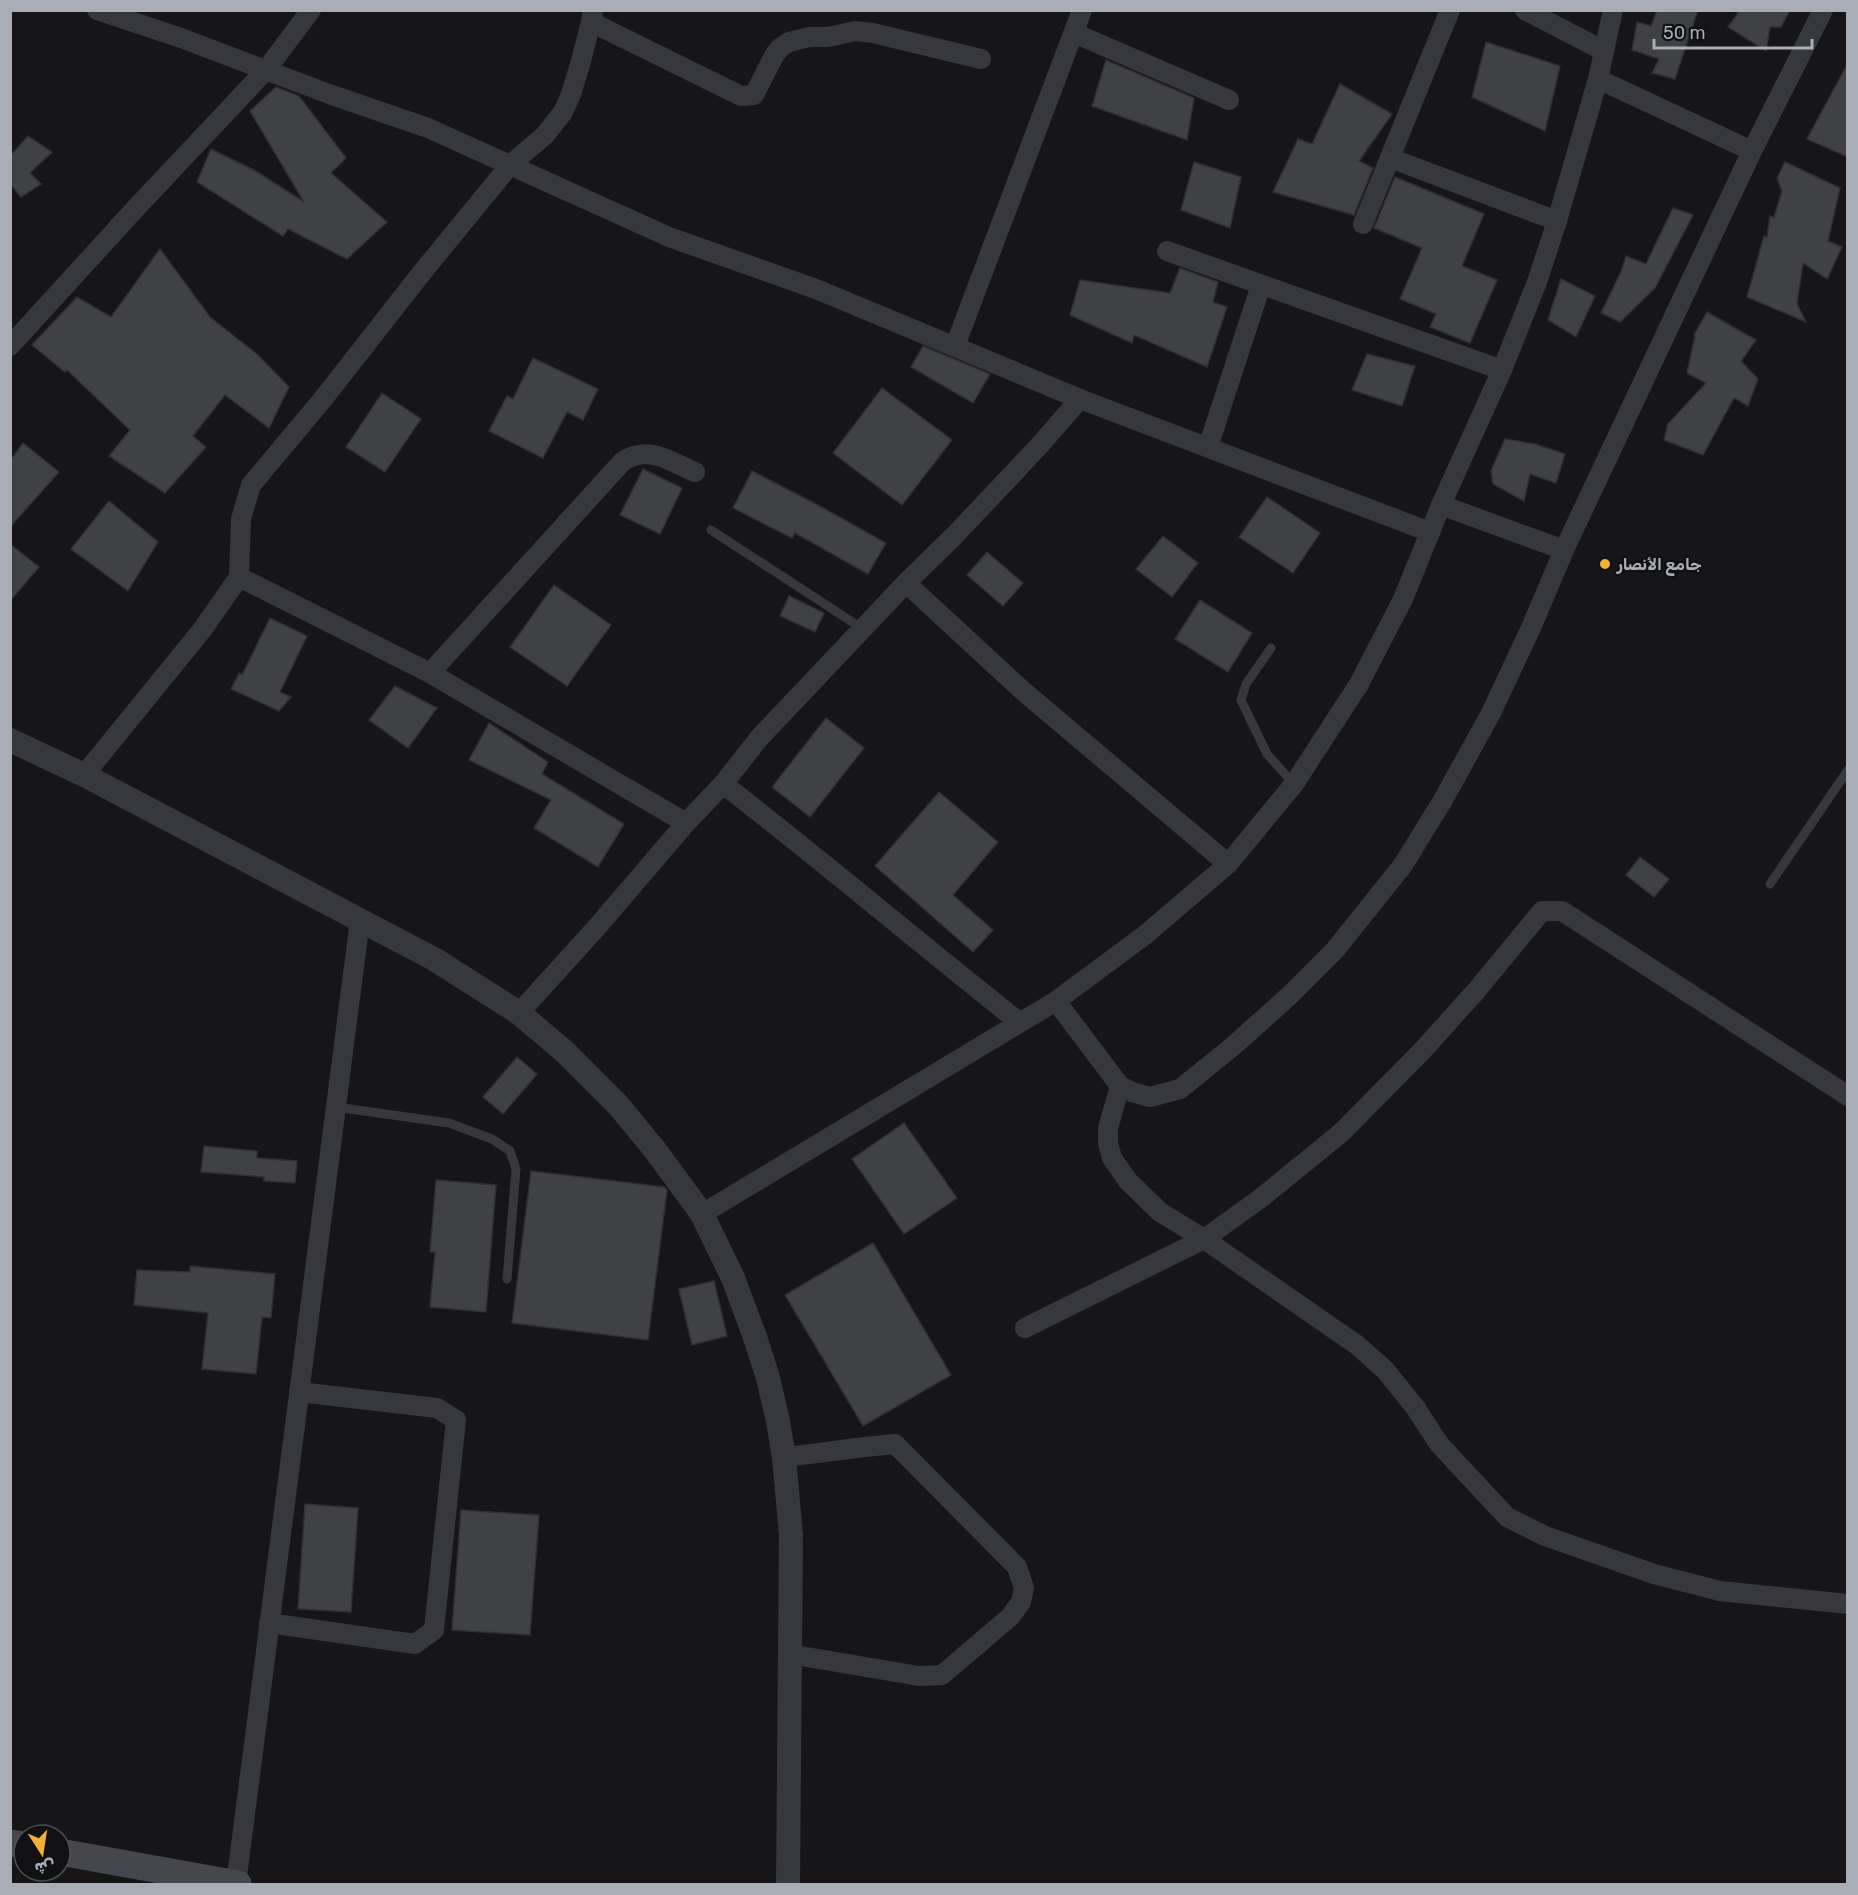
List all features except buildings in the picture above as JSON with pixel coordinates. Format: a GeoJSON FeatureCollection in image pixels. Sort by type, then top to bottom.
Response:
{"type":"FeatureCollection","features":[{"type":"Feature","properties":{"kind":"main road"},"geometry":{"type":"LineString","coordinates":[[72,1854],[237,1884]]}},
{"type":"Feature","properties":{"kind":"street"},"geometry":{"type":"LineString","coordinates":[[97,10],[181,38],[428,128],[669,237],[816,289],[1080,399],[1430,532]]}},
{"type":"Feature","properties":{"kind":"street"},"geometry":{"type":"LineString","coordinates":[[10,346],[266,70],[311,10]]}},
{"type":"Feature","properties":{"kind":"street"},"geometry":{"type":"LineString","coordinates":[[955,346],[1082,10]]}},
{"type":"Feature","properties":{"kind":"street"},"geometry":{"type":"LineString","coordinates":[[1363,224],[1450,10]]}},
{"type":"Feature","properties":{"kind":"street"},"geometry":{"type":"LineString","coordinates":[[1525,10],[1604,51]]}},
{"type":"Feature","properties":{"kind":"street"},"geometry":{"type":"LineString","coordinates":[[702,1214],[1056,1000],[1145,935],[1228,864],[1294,784],[1359,684],[1403,599],[1441,505],[1502,369],[1537,282],[1557,221],[1598,79],[1613,10]]}},
{"type":"Feature","properties":{"kind":"street"},"geometry":{"type":"LineString","coordinates":[[1056,1000],[1120,1086],[1150,1097],[1179,1089],[1240,1040],[1335,950],[1403,865],[1443,800],[1491,713],[1564,550],[1752,151],[1822,10]]}},
{"type":"Feature","properties":{"kind":"street"},"geometry":{"type":"LineString","coordinates":[[84,775],[202,630],[239,577],[241,519],[251,485],[323,399],[510,165],[545,135],[563,112],[571,94],[592,16],[741,96],[754,94],[780,48],[789,42],[809,37],[828,38],[855,31],[873,33],[981,59]]}},
{"type":"Feature","properties":{"kind":"street"},"geometry":{"type":"LineString","coordinates":[[1074,33],[1229,100]]}},
{"type":"Feature","properties":{"kind":"street"},"geometry":{"type":"LineString","coordinates":[[1598,79],[1752,151]]}},
{"type":"Feature","properties":{"kind":"street"},"geometry":{"type":"LineString","coordinates":[[1390,158],[1557,221]]}},
{"type":"Feature","properties":{"kind":"street"},"geometry":{"type":"LineString","coordinates":[[1167,251],[1502,369]]}},
{"type":"Feature","properties":{"kind":"street"},"geometry":{"type":"LineString","coordinates":[[1208,447],[1261,285]]}},
{"type":"Feature","properties":{"kind":"street"},"geometry":{"type":"LineString","coordinates":[[519,1012],[723,784],[760,737],[1000,487],[1080,399]]}},
{"type":"Feature","properties":{"kind":"street"},"geometry":{"type":"LineString","coordinates":[[430,674],[623,461],[633,455],[653,454],[695,472]]}},
{"type":"Feature","properties":{"kind":"street"},"geometry":{"type":"LineString","coordinates":[[1441,505],[1564,550]]}},
{"type":"Feature","properties":{"kind":"street"},"geometry":{"type":"LineString","coordinates":[[239,577],[430,674],[686,823]]}},
{"type":"Feature","properties":{"kind":"street"},"geometry":{"type":"LineString","coordinates":[[906,583],[1023,691],[1228,864]]}},
{"type":"Feature","properties":{"kind":"street"},"geometry":{"type":"LineString","coordinates":[[10,740],[84,775],[434,959],[519,1012],[565,1052],[618,1105],[655,1150],[702,1214],[733,1278],[755,1337],[776,1411],[783,1456],[791,1535],[788,1884]]}},
{"type":"Feature","properties":{"kind":"street"},"geometry":{"type":"LineString","coordinates":[[723,784],[812,853],[1019,1022]]}},
{"type":"Feature","properties":{"kind":"street"},"geometry":{"type":"LineString","coordinates":[[1025,1328],[1204,1239],[1261,1198],[1342,1132],[1422,1052],[1476,992],[1542,911],[1562,911],[1848,1096]]}},
{"type":"Feature","properties":{"kind":"street"},"geometry":{"type":"LineString","coordinates":[[237,1884],[360,920]]}},
{"type":"Feature","properties":{"kind":"street"},"geometry":{"type":"LineString","coordinates":[[1120,1086],[1108,1128],[1108,1143],[1112,1158],[1128,1181],[1160,1212],[1204,1239],[1357,1345],[1385,1370],[1415,1407],[1439,1444],[1507,1517],[1545,1536],[1676,1580],[1720,1591],[1848,1604]]}},
{"type":"Feature","properties":{"kind":"street"},"geometry":{"type":"LineString","coordinates":[[269,1623],[415,1644],[434,1630],[456,1420],[437,1408],[299,1392]]}},
{"type":"Feature","properties":{"kind":"street"},"geometry":{"type":"LineString","coordinates":[[783,1456],[845,1450],[858,1446],[895,1444],[1017,1567],[1024,1588],[1021,1602],[1010,1617],[942,1676],[919,1676],[789,1654]]}},
{"type":"Feature","properties":{"kind":"lane"},"geometry":{"type":"LineString","coordinates":[[711,530],[863,629]]}},
{"type":"Feature","properties":{"kind":"lane"},"geometry":{"type":"LineString","coordinates":[[1271,648],[1246,684],[1241,700],[1267,754],[1294,784]]}},
{"type":"Feature","properties":{"kind":"lane"},"geometry":{"type":"LineString","coordinates":[[1770,884],[1848,770]]}},
{"type":"Feature","properties":{"kind":"lane"},"geometry":{"type":"LineString","coordinates":[[336,1107],[449,1123],[492,1139],[510,1151],[516,1169],[507,1279]]}},
{"type":"Feature","properties":{"kind":"place","name":"جامع الأنصار"},"geometry":{"type":"Point","coordinates":[1605,564]}}]}
